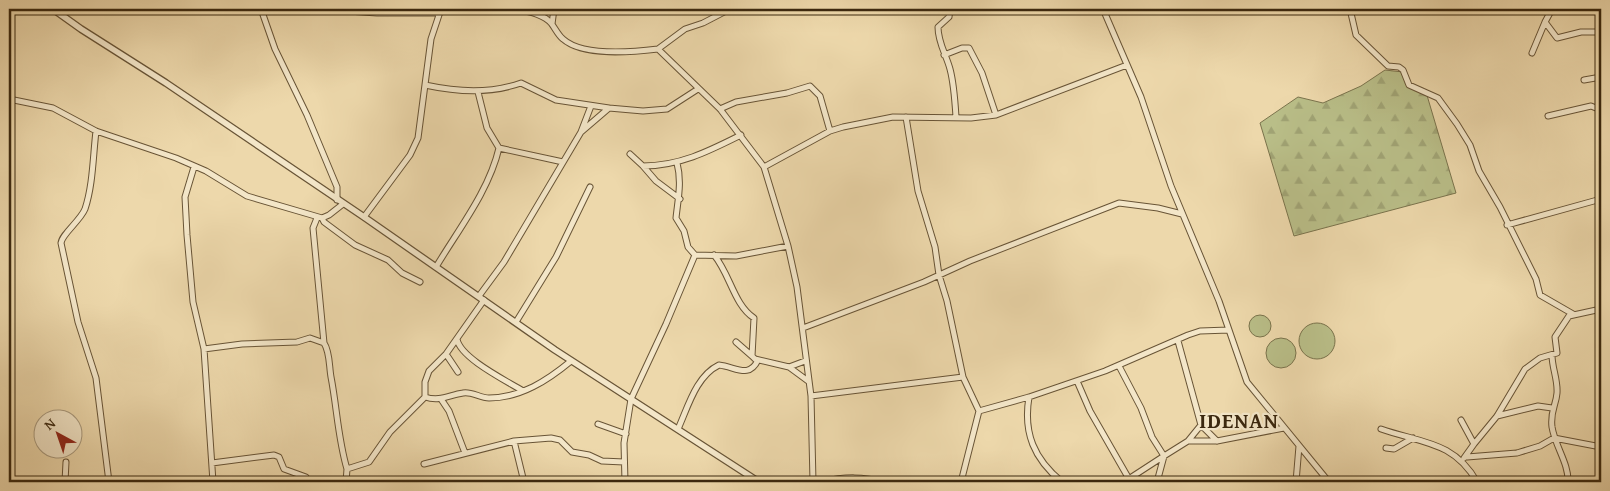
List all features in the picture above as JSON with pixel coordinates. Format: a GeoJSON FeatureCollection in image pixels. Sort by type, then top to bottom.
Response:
{"type":"FeatureCollection","features":[{"type":"Feature","properties":{"kind":"street"},"geometry":{"type":"LineString","coordinates":[[53,9],[364,217],[571,361],[759,482]]}},
{"type":"Feature","properties":{"kind":"street"},"geometry":{"type":"LineString","coordinates":[[337,200],[337,187],[307,115],[275,50],[261,10],[319,9],[377,13],[440,11],[431,39],[418,138],[410,155],[364,217]]}},
{"type":"Feature","properties":{"kind":"street"},"geometry":{"type":"LineString","coordinates":[[516,9],[547,18],[562,38],[570,44],[595,50],[624,53],[658,49],[685,28],[703,23],[730,9]]}},
{"type":"Feature","properties":{"kind":"street"},"geometry":{"type":"LineString","coordinates":[[552,24],[554,9]]}},
{"type":"Feature","properties":{"kind":"street"},"geometry":{"type":"LineString","coordinates":[[950,9],[949,17],[938,26],[940,46],[950,69],[956,117]]}},
{"type":"Feature","properties":{"kind":"street"},"geometry":{"type":"LineString","coordinates":[[1103,9],[1141,97],[1160,156],[1182,214],[1220,301],[1247,382],[1329,482]]}},
{"type":"Feature","properties":{"kind":"street"},"geometry":{"type":"LineString","coordinates":[[1350,9],[1356,35],[1388,66],[1399,66],[1403,70],[1409,85],[1438,98],[1470,145],[1479,171],[1500,207],[1507,225],[1536,279],[1540,295],[1573,314]]}},
{"type":"Feature","properties":{"kind":"street"},"geometry":{"type":"LineString","coordinates":[[1532,53],[1552,9]]}},
{"type":"Feature","properties":{"kind":"street"},"geometry":{"type":"LineString","coordinates":[[1546,22],[1557,38],[1581,32],[1601,32]]}},
{"type":"Feature","properties":{"kind":"street"},"geometry":{"type":"LineString","coordinates":[[944,55],[962,48],[969,50],[982,73],[996,115]]}},
{"type":"Feature","properties":{"kind":"street"},"geometry":{"type":"LineString","coordinates":[[658,49],[720,109],[764,167],[788,246],[803,328],[805,360],[811,396],[813,482]]}},
{"type":"Feature","properties":{"kind":"street"},"geometry":{"type":"LineString","coordinates":[[764,167],[830,131],[893,117],[971,118],[996,115],[1127,65]]}},
{"type":"Feature","properties":{"kind":"street"},"geometry":{"type":"LineString","coordinates":[[1584,80],[1601,77]]}},
{"type":"Feature","properties":{"kind":"street"},"geometry":{"type":"LineString","coordinates":[[424,85],[478,92],[506,90],[521,83],[546,97],[591,106],[643,111],[667,109],[698,89]]}},
{"type":"Feature","properties":{"kind":"street"},"geometry":{"type":"LineString","coordinates":[[720,109],[736,102],[787,93],[810,86],[820,96],[830,131]]}},
{"type":"Feature","properties":{"kind":"street"},"geometry":{"type":"LineString","coordinates":[[478,92],[487,128],[499,148],[563,162]]}},
{"type":"Feature","properties":{"kind":"street"},"geometry":{"type":"LineString","coordinates":[[9,99],[53,108],[96,131],[194,166],[247,196],[320,218],[355,245],[388,260],[402,273],[420,282]]}},
{"type":"Feature","properties":{"kind":"street"},"geometry":{"type":"LineString","coordinates":[[347,470],[369,462],[390,432],[425,397],[425,382],[429,372],[457,339],[504,262],[581,132],[591,106]]}},
{"type":"Feature","properties":{"kind":"street"},"geometry":{"type":"LineString","coordinates":[[1548,116],[1591,106],[1601,110]]}},
{"type":"Feature","properties":{"kind":"street"},"geometry":{"type":"LineString","coordinates":[[581,132],[609,108]]}},
{"type":"Feature","properties":{"kind":"street"},"geometry":{"type":"LineString","coordinates":[[906,118],[918,191],[935,247],[939,275],[947,301],[963,378],[979,410],[961,482]]}},
{"type":"Feature","properties":{"kind":"street"},"geometry":{"type":"LineString","coordinates":[[96,131],[89,193],[84,210],[77,222],[61,238],[61,243],[78,322],[96,378],[109,482]]}},
{"type":"Feature","properties":{"kind":"street"},"geometry":{"type":"LineString","coordinates":[[643,166],[676,163],[708,152],[741,135]]}},
{"type":"Feature","properties":{"kind":"street"},"geometry":{"type":"LineString","coordinates":[[436,267],[485,184],[499,148]]}},
{"type":"Feature","properties":{"kind":"street"},"geometry":{"type":"LineString","coordinates":[[630,154],[656,181],[680,199]]}},
{"type":"Feature","properties":{"kind":"street"},"geometry":{"type":"LineString","coordinates":[[676,163],[680,174],[680,199],[676,218],[684,231],[688,247],[694,254],[749,255],[788,246]]}},
{"type":"Feature","properties":{"kind":"street"},"geometry":{"type":"LineString","coordinates":[[194,166],[185,197],[187,235],[193,302],[204,348],[212,482]]}},
{"type":"Feature","properties":{"kind":"street"},"geometry":{"type":"LineString","coordinates":[[516,322],[556,257],[590,187]]}},
{"type":"Feature","properties":{"kind":"street"},"geometry":{"type":"LineString","coordinates":[[1507,225],[1601,199]]}},
{"type":"Feature","properties":{"kind":"street"},"geometry":{"type":"LineString","coordinates":[[803,328],[1119,203],[1137,204],[1182,214]]}},
{"type":"Feature","properties":{"kind":"street"},"geometry":{"type":"LineString","coordinates":[[343,204],[329,215],[320,218],[313,228],[324,343],[328,352],[335,392],[340,443],[347,470],[346,482]]}},
{"type":"Feature","properties":{"kind":"street"},"geometry":{"type":"LineString","coordinates":[[625,482],[626,434],[631,399],[666,324],[694,254]]}},
{"type":"Feature","properties":{"kind":"street"},"geometry":{"type":"LineString","coordinates":[[714,255],[724,268],[745,313],[754,318],[752,356]]}},
{"type":"Feature","properties":{"kind":"street"},"geometry":{"type":"LineString","coordinates":[[1464,458],[1497,416],[1525,369],[1540,358],[1557,353],[1555,337],[1557,330],[1568,316],[1601,309]]}},
{"type":"Feature","properties":{"kind":"street"},"geometry":{"type":"LineString","coordinates":[[979,410],[1029,397],[1119,366],[1200,331],[1229,330]]}},
{"type":"Feature","properties":{"kind":"street"},"geometry":{"type":"LineString","coordinates":[[204,348],[242,344],[297,342],[310,338],[324,343]]}},
{"type":"Feature","properties":{"kind":"street"},"geometry":{"type":"LineString","coordinates":[[457,339],[458,345],[466,355],[523,391]]}},
{"type":"Feature","properties":{"kind":"street"},"geometry":{"type":"LineString","coordinates":[[1178,341],[1201,425],[1218,441]]}},
{"type":"Feature","properties":{"kind":"street"},"geometry":{"type":"LineString","coordinates":[[736,342],[758,360],[789,367],[808,381]]}},
{"type":"Feature","properties":{"kind":"street"},"geometry":{"type":"LineString","coordinates":[[446,354],[458,372]]}},
{"type":"Feature","properties":{"kind":"street"},"geometry":{"type":"LineString","coordinates":[[1552,355],[1557,393],[1552,408],[1554,438],[1567,470],[1568,482]]}},
{"type":"Feature","properties":{"kind":"street"},"geometry":{"type":"LineString","coordinates":[[678,429],[693,393],[710,371],[720,365],[748,371],[754,368],[758,360]]}},
{"type":"Feature","properties":{"kind":"street"},"geometry":{"type":"LineString","coordinates":[[789,367],[805,360]]}},
{"type":"Feature","properties":{"kind":"street"},"geometry":{"type":"LineString","coordinates":[[425,397],[441,400],[464,392],[476,397],[490,398],[523,391],[552,377],[571,361]]}},
{"type":"Feature","properties":{"kind":"street"},"geometry":{"type":"LineString","coordinates":[[1119,366],[1141,408],[1152,437],[1164,456],[1157,482]]}},
{"type":"Feature","properties":{"kind":"street"},"geometry":{"type":"LineString","coordinates":[[811,396],[963,378]]}},
{"type":"Feature","properties":{"kind":"street"},"geometry":{"type":"LineString","coordinates":[[1077,381],[1090,411],[1126,481],[1188,441],[1201,425]]}},
{"type":"Feature","properties":{"kind":"street"},"geometry":{"type":"LineString","coordinates":[[1029,397],[1026,413],[1028,434],[1052,472],[1062,482]]}},
{"type":"Feature","properties":{"kind":"street"},"geometry":{"type":"LineString","coordinates":[[441,400],[448,411],[465,453]]}},
{"type":"Feature","properties":{"kind":"street"},"geometry":{"type":"LineString","coordinates":[[1497,416],[1538,406],[1552,408]]}},
{"type":"Feature","properties":{"kind":"street"},"geometry":{"type":"LineString","coordinates":[[1462,420],[1474,444]]}},
{"type":"Feature","properties":{"kind":"street"},"geometry":{"type":"LineString","coordinates":[[598,424],[626,434]]}},
{"type":"Feature","properties":{"kind":"street"},"geometry":{"type":"LineString","coordinates":[[1188,441],[1218,441],[1284,428]]}},
{"type":"Feature","properties":{"kind":"street"},"geometry":{"type":"LineString","coordinates":[[1381,429],[1414,438],[1464,458],[1517,453],[1540,446],[1554,438],[1601,446]]}},
{"type":"Feature","properties":{"kind":"street"},"geometry":{"type":"LineString","coordinates":[[424,464],[514,441],[551,438],[560,440],[572,452],[589,455],[602,461],[624,462]]}},
{"type":"Feature","properties":{"kind":"street"},"geometry":{"type":"LineString","coordinates":[[1386,448],[1394,449],[1414,438]]}},
{"type":"Feature","properties":{"kind":"street"},"geometry":{"type":"LineString","coordinates":[[514,441],[524,482]]}},
{"type":"Feature","properties":{"kind":"street"},"geometry":{"type":"LineString","coordinates":[[1296,482],[1298,446]]}},
{"type":"Feature","properties":{"kind":"street"},"geometry":{"type":"LineString","coordinates":[[212,463],[274,455],[279,457],[284,468],[306,477]]}},
{"type":"Feature","properties":{"kind":"street"},"geometry":{"type":"LineString","coordinates":[[1464,458],[1477,482]]}},
{"type":"Feature","properties":{"kind":"street"},"geometry":{"type":"LineString","coordinates":[[65,482],[66,462]]}},
{"type":"Feature","properties":{"kind":"street"},"geometry":{"type":"LineString","coordinates":[[822,482],[861,476],[886,482]]}},
{"type":"Feature","properties":{"kind":"green space"},"geometry":{"type":"Polygon","coordinates":[[[1385,70],[1403,72],[1408,86],[1426,92],[1456,193],[1294,236],[1260,123],[1298,97],[1323,103],[1361,86],[1385,70]]]}},
{"type":"Feature","properties":{"kind":"green space"},"geometry":{"type":"Polygon","coordinates":[[[1260,315],[1268,318],[1271,326],[1268,334],[1260,337],[1252,334],[1249,326],[1252,318],[1260,315]]]}},
{"type":"Feature","properties":{"kind":"green space"},"geometry":{"type":"Polygon","coordinates":[[[1317,323],[1324,324],[1330,328],[1334,334],[1334,348],[1330,354],[1324,358],[1317,359],[1310,358],[1304,354],[1300,348],[1299,341],[1300,334],[1304,328],[1310,324],[1317,323]]]}},
{"type":"Feature","properties":{"kind":"green space"},"geometry":{"type":"Polygon","coordinates":[[[1281,338],[1292,342],[1296,353],[1292,364],[1281,368],[1270,364],[1266,353],[1270,342],[1281,338]]]}},
{"type":"Feature","properties":{"kind":"district","name":"IDENAN"},"geometry":{"type":"Point","coordinates":[1239,420]}}]}
